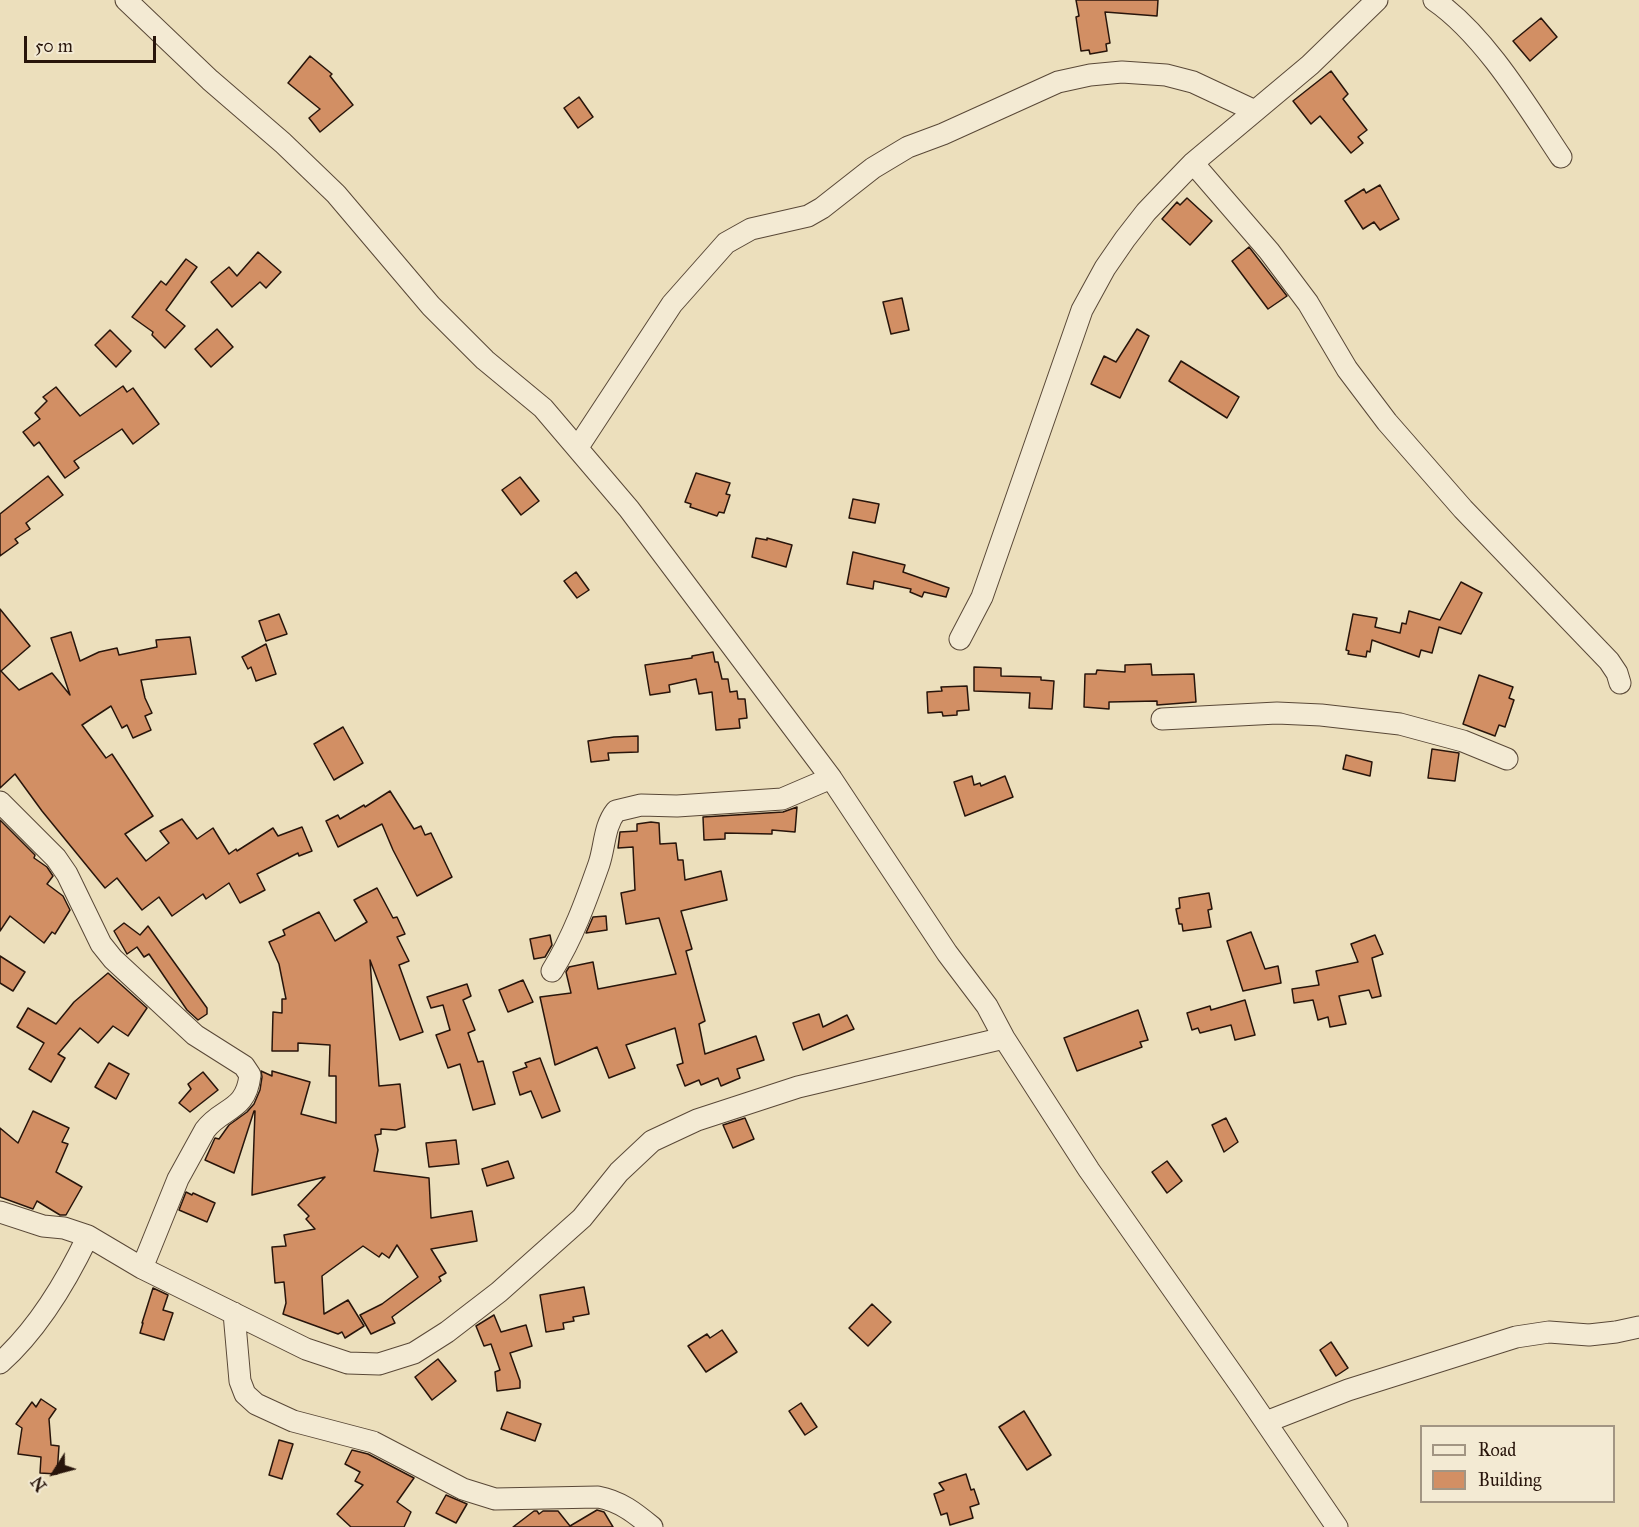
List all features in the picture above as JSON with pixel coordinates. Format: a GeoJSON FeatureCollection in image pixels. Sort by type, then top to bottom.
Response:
{"type":"FeatureCollection","features":[{"type":"Feature","properties":{"kind":"street"},"geometry":{"type":"LineString","coordinates":[[126,0],[336,194],[431,306],[485,360],[543,408],[629,509],[831,778],[947,953],[987,1006],[1004,1038],[1089,1170],[1337,1527]]}},
{"type":"Feature","properties":{"kind":"street"},"geometry":{"type":"LineString","coordinates":[[960,639],[982,597],[1086,303],[1105,268],[1146,212],[1193,163],[1310,66],[1377,0]]}},
{"type":"Feature","properties":{"kind":"street"},"geometry":{"type":"LineString","coordinates":[[1434,0],[1455,17],[1499,67],[1561,157]]}},
{"type":"Feature","properties":{"kind":"street"},"geometry":{"type":"LineString","coordinates":[[578,447],[672,304],[726,243],[752,229],[808,216],[822,208],[873,168],[908,147],[943,134],[1058,82],[1090,75],[1122,72],[1166,75],[1193,82],[1255,111]]}},
{"type":"Feature","properties":{"kind":"street"},"geometry":{"type":"LineString","coordinates":[[1193,163],[1269,251],[1308,303],[1347,369],[1387,422],[1463,509],[1609,661],[1620,683]]}},
{"type":"Feature","properties":{"kind":"street"},"geometry":{"type":"LineString","coordinates":[[1162,720],[1277,713],[1321,715],[1411,727],[1463,741],[1507,759]]}},
{"type":"Feature","properties":{"kind":"street"},"geometry":{"type":"LineString","coordinates":[[552,970],[569,944],[589,896],[609,820],[616,811],[641,805],[677,806],[782,799],[831,778]]}},
{"type":"Feature","properties":{"kind":"street"},"geometry":{"type":"LineString","coordinates":[[2,810],[61,866],[100,944],[113,959],[195,1035],[244,1066],[250,1075],[249,1083],[237,1106],[209,1124],[205,1130],[174,1187],[142,1268]]}},
{"type":"Feature","properties":{"kind":"street"},"geometry":{"type":"LineString","coordinates":[[0,1212],[43,1226],[64,1228],[88,1236],[142,1268],[306,1349],[348,1363],[379,1364],[414,1353],[447,1332],[499,1292],[582,1218],[619,1172],[652,1141],[697,1120],[798,1087],[1004,1038]]}},
{"type":"Feature","properties":{"kind":"street"},"geometry":{"type":"LineString","coordinates":[[0,1363],[12,1353],[39,1320],[71,1272],[88,1236]]}},
{"type":"Feature","properties":{"kind":"street"},"geometry":{"type":"LineString","coordinates":[[234,1313],[240,1380],[245,1394],[256,1404],[293,1421],[374,1442],[463,1489],[495,1499],[598,1497],[612,1500],[628,1508],[652,1527]]}},
{"type":"Feature","properties":{"kind":"street"},"geometry":{"type":"LineString","coordinates":[[1266,1422],[1348,1390],[1516,1337],[1549,1332],[1589,1335],[1639,1327]]}},
{"type":"Feature","properties":{"kind":"building"},"geometry":{"type":"Polygon","coordinates":[[[1076,0],[1158,0],[1157,16],[1105,12],[1110,43],[1106,44],[1107,51],[1090,54],[1089,50],[1081,51],[1076,0]]]}},
{"type":"Feature","properties":{"kind":"building"},"geometry":{"type":"Polygon","coordinates":[[[1541,18],[1557,37],[1530,61],[1513,41],[1541,18]]]}},
{"type":"Feature","properties":{"kind":"building"},"geometry":{"type":"Polygon","coordinates":[[[310,56],[332,74],[330,76],[353,105],[320,132],[309,118],[320,109],[288,83],[310,56]]]}},
{"type":"Feature","properties":{"kind":"building"},"geometry":{"type":"Polygon","coordinates":[[[1331,71],[1348,94],[1343,99],[1367,130],[1358,137],[1363,143],[1351,153],[1320,116],[1311,124],[1293,101],[1331,71]]]}},
{"type":"Feature","properties":{"kind":"building"},"geometry":{"type":"Polygon","coordinates":[[[579,97],[593,117],[578,128],[564,108],[579,97]]]}},
{"type":"Feature","properties":{"kind":"building"},"geometry":{"type":"Polygon","coordinates":[[[1380,185],[1399,219],[1380,230],[1374,222],[1363,229],[1345,201],[1364,189],[1366,193],[1380,185]]]}},
{"type":"Feature","properties":{"kind":"building"},"geometry":{"type":"Polygon","coordinates":[[[1187,198],[1212,221],[1190,245],[1162,219],[1177,202],[1180,205],[1187,198]]]}},
{"type":"Feature","properties":{"kind":"building"},"geometry":{"type":"Polygon","coordinates":[[[1249,247],[1287,296],[1268,309],[1232,261],[1249,247]]]}},
{"type":"Feature","properties":{"kind":"building"},"geometry":{"type":"Polygon","coordinates":[[[258,252],[281,272],[266,288],[260,282],[232,307],[211,282],[229,267],[237,276],[258,252]]]}},
{"type":"Feature","properties":{"kind":"building"},"geometry":{"type":"Polygon","coordinates":[[[186,259],[197,267],[166,310],[185,326],[165,348],[152,335],[153,332],[132,317],[161,281],[166,285],[186,259]]]}},
{"type":"Feature","properties":{"kind":"building"},"geometry":{"type":"Polygon","coordinates":[[[902,298],[909,330],[891,334],[883,302],[902,298]]]}},
{"type":"Feature","properties":{"kind":"building"},"geometry":{"type":"Polygon","coordinates":[[[217,329],[233,347],[211,367],[195,349],[217,329]]]}},
{"type":"Feature","properties":{"kind":"building"},"geometry":{"type":"Polygon","coordinates":[[[1137,329],[1149,336],[1120,398],[1091,384],[1104,356],[1116,362],[1137,329]]]}},
{"type":"Feature","properties":{"kind":"building"},"geometry":{"type":"Polygon","coordinates":[[[110,330],[131,351],[116,367],[95,345],[110,330]]]}},
{"type":"Feature","properties":{"kind":"building"},"geometry":{"type":"Polygon","coordinates":[[[1181,361],[1239,397],[1227,418],[1169,381],[1181,361]]]}},
{"type":"Feature","properties":{"kind":"building"},"geometry":{"type":"Polygon","coordinates":[[[123,386],[127,392],[133,388],[159,424],[133,444],[122,429],[74,461],[79,468],[65,478],[39,442],[34,446],[23,432],[40,419],[35,413],[47,401],[43,397],[56,387],[80,416],[123,386]]]}},
{"type":"Feature","properties":{"kind":"building"},"geometry":{"type":"Polygon","coordinates":[[[696,473],[730,483],[726,494],[730,495],[724,513],[719,512],[717,516],[690,507],[691,504],[685,502],[696,473]]]}},
{"type":"Feature","properties":{"kind":"building"},"geometry":{"type":"Polygon","coordinates":[[[48,476],[63,495],[26,523],[30,529],[15,539],[18,543],[0,556],[0,514],[48,476]]]}},
{"type":"Feature","properties":{"kind":"building"},"geometry":{"type":"Polygon","coordinates":[[[520,477],[539,501],[521,515],[502,490],[520,477]]]}},
{"type":"Feature","properties":{"kind":"building"},"geometry":{"type":"Polygon","coordinates":[[[853,499],[879,504],[875,523],[849,518],[853,499]]]}},
{"type":"Feature","properties":{"kind":"building"},"geometry":{"type":"Polygon","coordinates":[[[756,538],[767,540],[767,538],[792,545],[786,567],[752,557],[756,538]]]}},
{"type":"Feature","properties":{"kind":"building"},"geometry":{"type":"Polygon","coordinates":[[[853,552],[905,565],[903,572],[949,588],[946,597],[924,592],[922,597],[910,592],[911,589],[874,581],[873,589],[847,584],[853,552]]]}},
{"type":"Feature","properties":{"kind":"building"},"geometry":{"type":"Polygon","coordinates":[[[576,572],[589,590],[577,598],[564,581],[576,572]]]}},
{"type":"Feature","properties":{"kind":"building"},"geometry":{"type":"Polygon","coordinates":[[[1461,582],[1482,593],[1461,634],[1439,627],[1432,653],[1421,650],[1419,657],[1372,640],[1370,652],[1367,651],[1366,657],[1348,654],[1349,651],[1346,650],[1353,614],[1377,618],[1375,627],[1400,633],[1402,623],[1406,624],[1409,611],[1440,620],[1461,582]]]}},
{"type":"Feature","properties":{"kind":"building"},"geometry":{"type":"Polygon","coordinates":[[[0,609],[30,646],[1,671],[19,690],[52,673],[70,695],[51,638],[71,632],[80,661],[99,652],[117,648],[119,655],[157,647],[156,640],[190,637],[196,674],[141,680],[145,698],[152,713],[145,716],[151,730],[133,738],[127,725],[122,728],[111,706],[82,725],[106,758],[112,754],[153,816],[125,834],[146,861],[169,843],[160,831],[182,819],[197,839],[213,828],[229,854],[273,828],[278,836],[302,827],[312,851],[299,856],[298,853],[257,874],[265,890],[240,903],[229,883],[206,899],[203,894],[172,916],[159,897],[142,910],[117,878],[105,888],[15,774],[0,788],[0,609]]]}},
{"type":"Feature","properties":{"kind":"building"},"geometry":{"type":"Polygon","coordinates":[[[279,614],[287,634],[266,641],[259,621],[279,614]]]}},
{"type":"Feature","properties":{"kind":"building"},"geometry":{"type":"Polygon","coordinates":[[[266,644],[276,674],[256,681],[251,667],[248,669],[242,657],[266,644]]]}},
{"type":"Feature","properties":{"kind":"building"},"geometry":{"type":"Polygon","coordinates":[[[713,652],[722,679],[728,679],[730,692],[737,691],[738,699],[745,699],[747,718],[739,719],[740,728],[716,730],[712,692],[699,694],[696,679],[669,685],[670,692],[650,695],[645,665],[692,658],[692,656],[713,652]]]}},
{"type":"Feature","properties":{"kind":"building"},"geometry":{"type":"Polygon","coordinates":[[[1151,664],[1152,675],[1194,674],[1196,702],[1157,705],[1157,701],[1109,702],[1109,709],[1084,707],[1085,674],[1096,674],[1097,670],[1125,672],[1125,665],[1151,664]]]}},
{"type":"Feature","properties":{"kind":"building"},"geometry":{"type":"Polygon","coordinates":[[[974,667],[1001,668],[1001,676],[1041,677],[1041,680],[1054,681],[1052,709],[1029,708],[1030,693],[974,691],[974,667]]]}},
{"type":"Feature","properties":{"kind":"building"},"geometry":{"type":"Polygon","coordinates":[[[1479,675],[1513,687],[1509,698],[1514,700],[1505,727],[1499,725],[1495,736],[1463,724],[1479,675]]]}},
{"type":"Feature","properties":{"kind":"building"},"geometry":{"type":"Polygon","coordinates":[[[967,686],[969,710],[957,711],[957,715],[943,716],[942,712],[928,713],[927,692],[942,691],[941,687],[967,686]]]}},
{"type":"Feature","properties":{"kind":"building"},"geometry":{"type":"Polygon","coordinates":[[[343,727],[363,763],[334,780],[314,744],[343,727]]]}},
{"type":"Feature","properties":{"kind":"building"},"geometry":{"type":"Polygon","coordinates":[[[638,736],[638,752],[608,753],[609,760],[591,762],[588,741],[638,736]]]}},
{"type":"Feature","properties":{"kind":"building"},"geometry":{"type":"Polygon","coordinates":[[[1432,749],[1459,753],[1455,781],[1428,778],[1432,749]]]}},
{"type":"Feature","properties":{"kind":"building"},"geometry":{"type":"Polygon","coordinates":[[[1346,755],[1372,762],[1370,776],[1343,769],[1346,755]]]}},
{"type":"Feature","properties":{"kind":"building"},"geometry":{"type":"Polygon","coordinates":[[[972,776],[974,785],[980,783],[981,786],[1005,776],[1013,797],[965,816],[954,782],[972,776]]]}},
{"type":"Feature","properties":{"kind":"building"},"geometry":{"type":"Polygon","coordinates":[[[390,791],[414,829],[421,826],[425,835],[431,833],[452,877],[417,896],[382,824],[338,847],[326,821],[338,815],[340,819],[390,791]]]}},
{"type":"Feature","properties":{"kind":"building"},"geometry":{"type":"Polygon","coordinates":[[[797,807],[795,832],[772,830],[772,834],[725,833],[725,839],[704,840],[703,817],[783,812],[797,807]]]}},
{"type":"Feature","properties":{"kind":"building"},"geometry":{"type":"Polygon","coordinates":[[[0,820],[35,855],[34,858],[47,867],[53,876],[47,884],[63,896],[70,910],[55,934],[52,932],[44,943],[10,916],[0,931],[0,820]]]}},
{"type":"Feature","properties":{"kind":"building"},"geometry":{"type":"Polygon","coordinates":[[[659,823],[660,844],[676,843],[678,860],[683,860],[685,880],[721,871],[727,900],[681,911],[692,949],[686,951],[705,1021],[699,1024],[705,1054],[756,1036],[764,1060],[737,1069],[740,1078],[721,1086],[718,1078],[701,1085],[699,1080],[685,1086],[677,1065],[683,1063],[675,1028],[626,1045],[635,1068],[609,1078],[597,1047],[555,1065],[540,997],[571,993],[566,972],[569,967],[593,962],[598,989],[676,974],[659,918],[626,924],[621,893],[635,890],[633,847],[618,848],[620,832],[637,831],[637,824],[659,823]]]}},
{"type":"Feature","properties":{"kind":"building"},"geometry":{"type":"Polygon","coordinates":[[[377,888],[393,918],[397,917],[405,934],[397,937],[409,961],[399,965],[423,1032],[400,1040],[370,960],[379,1086],[400,1084],[405,1127],[396,1130],[381,1129],[381,1134],[375,1135],[378,1150],[374,1171],[429,1178],[431,1218],[472,1211],[477,1241],[431,1249],[446,1273],[439,1277],[441,1281],[392,1317],[395,1323],[371,1334],[360,1315],[382,1304],[418,1277],[397,1245],[389,1258],[382,1253],[379,1257],[363,1246],[322,1276],[324,1314],[348,1300],[364,1326],[345,1338],[342,1332],[338,1334],[283,1314],[286,1303],[284,1282],[275,1283],[272,1247],[286,1246],[284,1235],[315,1229],[306,1219],[309,1216],[298,1205],[325,1177],[252,1195],[255,1111],[234,1173],[205,1160],[215,1138],[219,1139],[229,1125],[254,1104],[260,1090],[261,1071],[272,1076],[272,1071],[310,1082],[301,1114],[336,1123],[336,1076],[329,1076],[330,1045],[298,1043],[298,1051],[272,1051],[273,1012],[282,1013],[282,999],[286,999],[279,964],[269,942],[285,935],[283,930],[319,912],[335,941],[367,922],[354,900],[377,888]]]}},
{"type":"Feature","properties":{"kind":"building"},"geometry":{"type":"Polygon","coordinates":[[[1209,893],[1212,909],[1208,910],[1211,927],[1183,931],[1176,909],[1180,908],[1179,898],[1209,893]]]}},
{"type":"Feature","properties":{"kind":"building"},"geometry":{"type":"Polygon","coordinates":[[[606,916],[607,930],[586,933],[593,917],[606,916]]]}},
{"type":"Feature","properties":{"kind":"building"},"geometry":{"type":"Polygon","coordinates":[[[124,923],[140,935],[148,926],[207,1008],[207,1014],[198,1020],[187,1010],[149,954],[144,957],[137,947],[127,954],[114,931],[124,923]]]}},
{"type":"Feature","properties":{"kind":"building"},"geometry":{"type":"Polygon","coordinates":[[[1251,932],[1265,969],[1278,966],[1281,983],[1243,991],[1227,941],[1251,932]]]}},
{"type":"Feature","properties":{"kind":"building"},"geometry":{"type":"Polygon","coordinates":[[[550,935],[552,945],[545,957],[534,959],[530,939],[550,935]]]}},
{"type":"Feature","properties":{"kind":"building"},"geometry":{"type":"Polygon","coordinates":[[[1375,935],[1383,954],[1372,958],[1381,996],[1372,998],[1369,990],[1339,996],[1346,1024],[1330,1027],[1328,1017],[1318,1020],[1313,1000],[1294,1003],[1292,989],[1319,985],[1316,971],[1358,962],[1351,944],[1375,935]]]}},
{"type":"Feature","properties":{"kind":"building"},"geometry":{"type":"Polygon","coordinates":[[[0,956],[25,972],[13,991],[0,983],[0,956]]]}},
{"type":"Feature","properties":{"kind":"building"},"geometry":{"type":"Polygon","coordinates":[[[108,973],[147,1008],[128,1036],[113,1026],[98,1043],[80,1028],[58,1054],[65,1058],[51,1082],[29,1069],[44,1043],[17,1027],[28,1008],[56,1024],[74,1002],[108,973]]]}},
{"type":"Feature","properties":{"kind":"building"},"geometry":{"type":"Polygon","coordinates":[[[523,980],[533,1002],[508,1012],[499,990],[523,980]]]}},
{"type":"Feature","properties":{"kind":"building"},"geometry":{"type":"Polygon","coordinates":[[[467,984],[471,996],[463,1000],[475,1030],[468,1033],[478,1062],[483,1061],[495,1104],[473,1110],[460,1064],[448,1068],[436,1035],[450,1030],[443,1005],[431,1008],[427,997],[467,984]]]}},
{"type":"Feature","properties":{"kind":"building"},"geometry":{"type":"Polygon","coordinates":[[[1245,1000],[1255,1035],[1235,1040],[1231,1025],[1200,1033],[1198,1028],[1192,1030],[1187,1013],[1210,1006],[1211,1010],[1245,1000]]]}},
{"type":"Feature","properties":{"kind":"building"},"geometry":{"type":"Polygon","coordinates":[[[1138,1010],[1148,1040],[1140,1042],[1142,1047],[1077,1071],[1064,1038],[1138,1010]]]}},
{"type":"Feature","properties":{"kind":"building"},"geometry":{"type":"Polygon","coordinates":[[[819,1014],[823,1027],[847,1015],[854,1029],[803,1050],[793,1023],[819,1014]]]}},
{"type":"Feature","properties":{"kind":"building"},"geometry":{"type":"Polygon","coordinates":[[[540,1058],[560,1111],[542,1118],[531,1091],[520,1095],[513,1072],[527,1067],[525,1063],[540,1058]]]}},
{"type":"Feature","properties":{"kind":"building"},"geometry":{"type":"Polygon","coordinates":[[[109,1063],[129,1074],[116,1099],[95,1087],[109,1063]]]}},
{"type":"Feature","properties":{"kind":"building"},"geometry":{"type":"Polygon","coordinates":[[[203,1072],[218,1090],[190,1112],[179,1103],[191,1089],[188,1084],[203,1072]]]}},
{"type":"Feature","properties":{"kind":"building"},"geometry":{"type":"Polygon","coordinates":[[[33,1111],[69,1128],[62,1142],[68,1144],[56,1172],[82,1187],[66,1215],[60,1215],[37,1201],[33,1209],[0,1197],[0,1128],[18,1143],[33,1111]]]}},
{"type":"Feature","properties":{"kind":"building"},"geometry":{"type":"Polygon","coordinates":[[[745,1118],[754,1139],[733,1148],[723,1125],[745,1118]]]}},
{"type":"Feature","properties":{"kind":"building"},"geometry":{"type":"Polygon","coordinates":[[[1226,1118],[1238,1142],[1224,1152],[1212,1125],[1226,1118]]]}},
{"type":"Feature","properties":{"kind":"building"},"geometry":{"type":"Polygon","coordinates":[[[456,1140],[459,1164],[429,1167],[426,1143],[456,1140]]]}},
{"type":"Feature","properties":{"kind":"building"},"geometry":{"type":"Polygon","coordinates":[[[508,1161],[514,1178],[487,1186],[482,1169],[508,1161]]]}},
{"type":"Feature","properties":{"kind":"building"},"geometry":{"type":"Polygon","coordinates":[[[1167,1161],[1182,1181],[1167,1193],[1152,1172],[1167,1161]]]}},
{"type":"Feature","properties":{"kind":"building"},"geometry":{"type":"Polygon","coordinates":[[[186,1192],[215,1203],[207,1222],[179,1210],[186,1192]]]}},
{"type":"Feature","properties":{"kind":"building"},"geometry":{"type":"Polygon","coordinates":[[[584,1287],[589,1314],[573,1317],[574,1321],[563,1323],[564,1329],[546,1332],[540,1295],[584,1287]]]}},
{"type":"Feature","properties":{"kind":"building"},"geometry":{"type":"Polygon","coordinates":[[[153,1288],[168,1295],[163,1310],[173,1313],[164,1340],[140,1333],[153,1288]]]}},
{"type":"Feature","properties":{"kind":"building"},"geometry":{"type":"Polygon","coordinates":[[[872,1304],[891,1322],[868,1346],[849,1328],[872,1304]]]}},
{"type":"Feature","properties":{"kind":"building"},"geometry":{"type":"Polygon","coordinates":[[[494,1315],[501,1332],[526,1325],[532,1346],[510,1353],[520,1381],[520,1388],[497,1391],[495,1372],[500,1370],[491,1344],[484,1346],[476,1326],[494,1315]]]}},
{"type":"Feature","properties":{"kind":"building"},"geometry":{"type":"Polygon","coordinates":[[[722,1330],[737,1352],[706,1372],[688,1346],[707,1334],[710,1338],[722,1330]]]}},
{"type":"Feature","properties":{"kind":"building"},"geometry":{"type":"Polygon","coordinates":[[[1331,1342],[1348,1368],[1336,1376],[1320,1350],[1331,1342]]]}},
{"type":"Feature","properties":{"kind":"building"},"geometry":{"type":"Polygon","coordinates":[[[438,1359],[456,1381],[432,1400],[415,1377],[438,1359]]]}},
{"type":"Feature","properties":{"kind":"building"},"geometry":{"type":"Polygon","coordinates":[[[41,1399],[56,1409],[49,1419],[51,1445],[59,1446],[57,1474],[40,1473],[41,1457],[18,1454],[22,1428],[16,1424],[32,1402],[36,1407],[41,1399]]]}},
{"type":"Feature","properties":{"kind":"building"},"geometry":{"type":"Polygon","coordinates":[[[801,1403],[817,1427],[805,1435],[789,1411],[801,1403]]]}},
{"type":"Feature","properties":{"kind":"building"},"geometry":{"type":"Polygon","coordinates":[[[1024,1411],[1051,1455],[1027,1470],[999,1427],[1024,1411]]]}},
{"type":"Feature","properties":{"kind":"building"},"geometry":{"type":"Polygon","coordinates":[[[507,1412],[541,1424],[535,1441],[501,1429],[507,1412]]]}},
{"type":"Feature","properties":{"kind":"building"},"geometry":{"type":"Polygon","coordinates":[[[279,1440],[293,1444],[282,1479],[269,1475],[279,1440]]]}},
{"type":"Feature","properties":{"kind":"building"},"geometry":{"type":"Polygon","coordinates":[[[352,1450],[368,1454],[414,1478],[397,1502],[411,1512],[404,1527],[351,1527],[337,1514],[363,1485],[355,1481],[360,1472],[345,1464],[352,1450]]]}},
{"type":"Feature","properties":{"kind":"building"},"geometry":{"type":"Polygon","coordinates":[[[966,1474],[979,1504],[970,1507],[973,1518],[950,1525],[947,1513],[941,1515],[934,1494],[944,1490],[939,1483],[966,1474]]]}},
{"type":"Feature","properties":{"kind":"building"},"geometry":{"type":"Polygon","coordinates":[[[446,1495],[467,1504],[456,1523],[436,1513],[446,1495]]]}},
{"type":"Feature","properties":{"kind":"building"},"geometry":{"type":"Polygon","coordinates":[[[597,1510],[604,1512],[613,1527],[513,1527],[534,1511],[539,1514],[543,1511],[558,1511],[570,1526],[597,1510]]]}}]}
